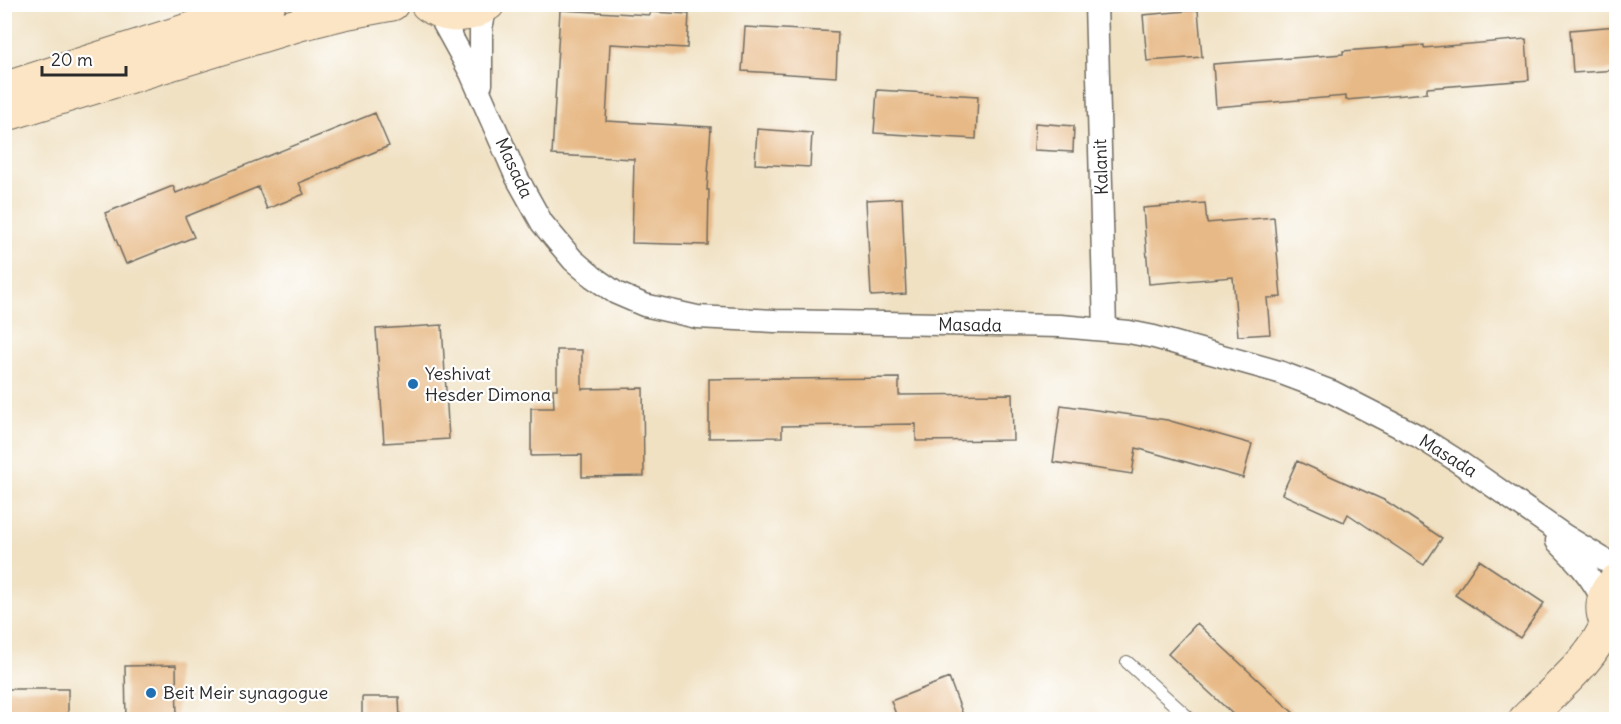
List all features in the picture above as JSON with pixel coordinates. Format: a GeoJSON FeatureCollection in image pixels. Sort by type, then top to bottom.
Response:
{"type":"FeatureCollection","features":[{"type":"Feature","properties":{"kind":"street"},"geometry":{"type":"LineString","coordinates":[[4,89],[269,4]]}},
{"type":"Feature","properties":{"kind":"street"},"geometry":{"type":"LineString","coordinates":[[4,116],[300,24],[392,4]]}},
{"type":"Feature","properties":{"kind":"street","name":"Kalanit"},"geometry":{"type":"LineString","coordinates":[[1096,4],[1105,329]]}},
{"type":"Feature","properties":{"kind":"street"},"geometry":{"type":"LineString","coordinates":[[432,8],[449,15],[462,15],[475,12],[487,5]]}},
{"type":"Feature","properties":{"kind":"street","name":"Masada"},"geometry":{"type":"LineString","coordinates":[[486,106],[480,79],[479,52],[481,28],[487,5]]}},
{"type":"Feature","properties":{"kind":"street","name":"Masada"},"geometry":{"type":"LineString","coordinates":[[432,8],[457,44],[530,203],[559,245],[593,278],[616,293],[644,305],[697,318],[1060,326],[1105,329],[1154,337],[1279,372],[1332,392],[1426,442],[1485,479],[1583,548],[1617,567]]}},
{"type":"Feature","properties":{"kind":"street","name":"Masada"},"geometry":{"type":"LineString","coordinates":[[1519,504],[1575,559],[1597,587],[1612,615]]}},
{"type":"Feature","properties":{"kind":"street"},"geometry":{"type":"LineString","coordinates":[[1525,720],[1586,657],[1603,633],[1612,615]]}},
{"type":"Feature","properties":{"kind":"lane"},"geometry":{"type":"LineString","coordinates":[[1127,662],[1191,720]]}},
{"type":"Feature","properties":{"kind":"building"},"geometry":{"type":"Polygon","coordinates":[[[560,10],[650,15],[650,12],[689,14],[687,48],[610,44],[606,121],[711,127],[707,190],[709,190],[708,245],[632,243],[634,159],[552,155],[560,10]]]}},
{"type":"Feature","properties":{"kind":"building"},"geometry":{"type":"Polygon","coordinates":[[[1198,10],[1202,57],[1147,61],[1143,15],[1198,10]]]}},
{"type":"Feature","properties":{"kind":"building"},"geometry":{"type":"Polygon","coordinates":[[[1617,26],[1617,70],[1573,73],[1570,30],[1617,26]]]}},
{"type":"Feature","properties":{"kind":"building"},"geometry":{"type":"Polygon","coordinates":[[[745,27],[838,32],[836,77],[742,71],[745,27]]]}},
{"type":"Feature","properties":{"kind":"building"},"geometry":{"type":"Polygon","coordinates":[[[1526,39],[1529,80],[1427,88],[1427,93],[1346,100],[1346,96],[1216,107],[1213,64],[1343,54],[1343,51],[1424,45],[1424,48],[1526,39]]]}},
{"type":"Feature","properties":{"kind":"building"},"geometry":{"type":"Polygon","coordinates":[[[877,90],[978,96],[976,139],[874,133],[877,90]]]}},
{"type":"Feature","properties":{"kind":"building"},"geometry":{"type":"Polygon","coordinates":[[[375,113],[389,146],[299,183],[304,194],[267,209],[258,187],[185,217],[194,237],[126,264],[105,213],[173,186],[176,193],[375,113]]]}},
{"type":"Feature","properties":{"kind":"building"},"geometry":{"type":"Polygon","coordinates":[[[1035,123],[1074,126],[1073,152],[1034,150],[1035,123]]]}},
{"type":"Feature","properties":{"kind":"building"},"geometry":{"type":"Polygon","coordinates":[[[757,129],[812,133],[810,167],[755,164],[757,129]]]}},
{"type":"Feature","properties":{"kind":"building"},"geometry":{"type":"Polygon","coordinates":[[[902,198],[906,294],[871,296],[866,200],[902,198]]]}},
{"type":"Feature","properties":{"kind":"building"},"geometry":{"type":"Polygon","coordinates":[[[1205,203],[1207,223],[1274,217],[1281,297],[1267,298],[1270,334],[1238,336],[1233,277],[1149,284],[1143,208],[1205,203]]]}},
{"type":"Feature","properties":{"kind":"building","name":"Yeshivat Hesder Dimona"},"geometry":{"type":"Polygon","coordinates":[[[442,325],[449,439],[384,443],[376,329],[442,325]]]}},
{"type":"Feature","properties":{"kind":"building"},"geometry":{"type":"Polygon","coordinates":[[[557,350],[582,350],[582,389],[643,388],[644,476],[582,477],[582,455],[531,456],[531,408],[554,408],[553,389],[557,389],[557,350]]]}},
{"type":"Feature","properties":{"kind":"building"},"geometry":{"type":"Polygon","coordinates":[[[899,378],[899,395],[1012,394],[1013,440],[916,441],[916,424],[782,426],[782,437],[709,438],[709,379],[899,378]]]}},
{"type":"Feature","properties":{"kind":"building"},"geometry":{"type":"Polygon","coordinates":[[[1061,405],[1167,420],[1252,444],[1243,478],[1136,448],[1132,474],[1053,462],[1061,405]]]}},
{"type":"Feature","properties":{"kind":"building"},"geometry":{"type":"Polygon","coordinates":[[[1297,461],[1386,501],[1442,538],[1424,565],[1348,514],[1344,522],[1282,494],[1297,461]]]}},
{"type":"Feature","properties":{"kind":"building"},"geometry":{"type":"Polygon","coordinates":[[[1479,560],[1544,603],[1520,638],[1455,595],[1479,560]]]}},
{"type":"Feature","properties":{"kind":"building"},"geometry":{"type":"Polygon","coordinates":[[[1197,623],[1301,720],[1239,720],[1168,654],[1197,623]]]}},
{"type":"Feature","properties":{"kind":"building","name":"Beit Meir synagogue"},"geometry":{"type":"Polygon","coordinates":[[[176,665],[177,720],[126,720],[125,666],[176,665]]]}},
{"type":"Feature","properties":{"kind":"building"},"geometry":{"type":"Polygon","coordinates":[[[949,678],[965,720],[898,720],[891,701],[949,678]]]}},
{"type":"Feature","properties":{"kind":"building"},"geometry":{"type":"Polygon","coordinates":[[[4,689],[68,689],[68,720],[4,720],[4,689]]]}},
{"type":"Feature","properties":{"kind":"building"},"geometry":{"type":"Polygon","coordinates":[[[362,697],[399,697],[400,720],[362,720],[362,697]]]}},
{"type":"Feature","properties":{"kind":"place","name":"Yeshivat Hesder Dimona"},"geometry":{"type":"Point","coordinates":[413,384]}},
{"type":"Feature","properties":{"kind":"place","name":"Beit Meir synagogue"},"geometry":{"type":"Point","coordinates":[151,693]}}]}
